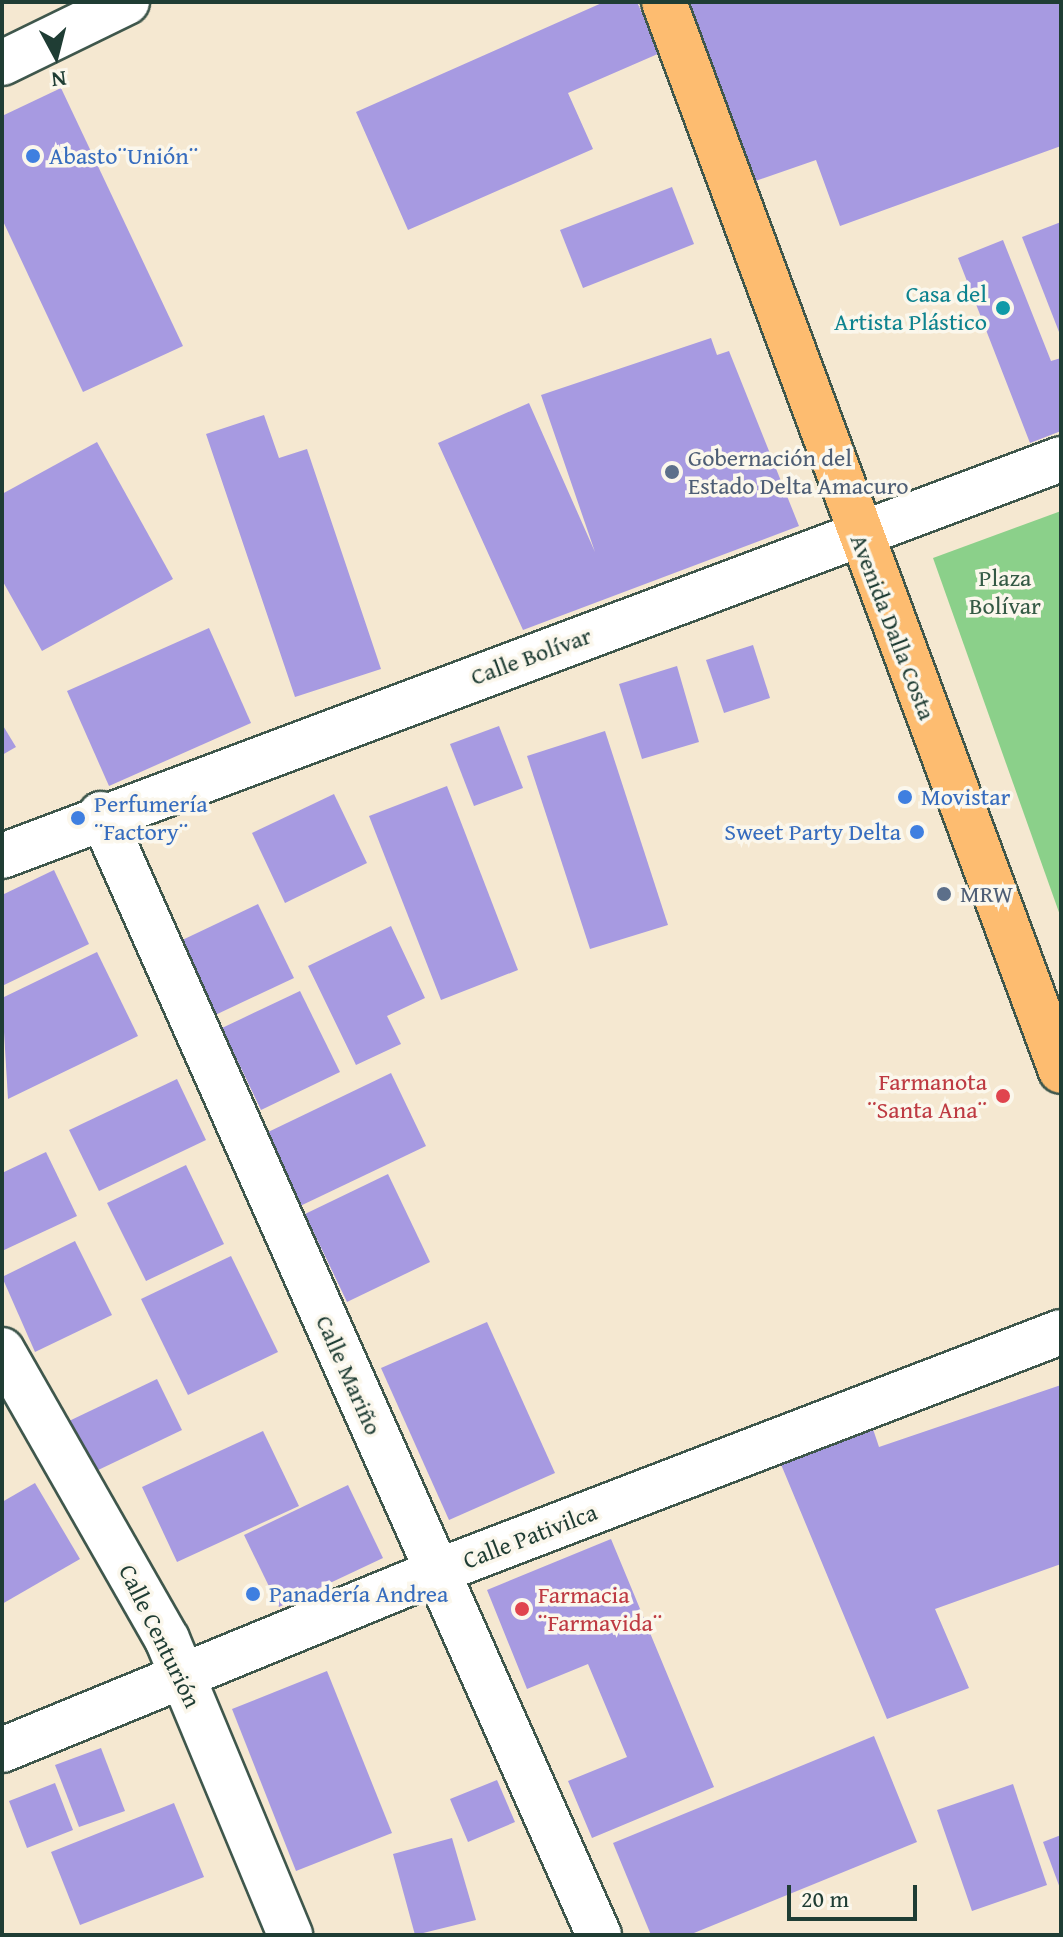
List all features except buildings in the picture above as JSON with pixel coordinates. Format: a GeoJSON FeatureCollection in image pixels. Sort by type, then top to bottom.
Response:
{"type":"FeatureCollection","features":[{"type":"Feature","properties":{"kind":"main road","name":"Avenida Dalla Costa"},"geometry":{"type":"LineString","coordinates":[[664,2],[859,536],[1061,1071]]}},
{"type":"Feature","properties":{"kind":"street"},"geometry":{"type":"LineString","coordinates":[[2,63],[127,2]]}},
{"type":"Feature","properties":{"kind":"street","name":"Calle Bolívar"},"geometry":{"type":"LineString","coordinates":[[2,856],[101,814],[1061,459]]}},
{"type":"Feature","properties":{"kind":"street","name":"Calle Mariño"},"geometry":{"type":"LineString","coordinates":[[101,814],[599,1935]]}},
{"type":"Feature","properties":{"kind":"street","name":"Calle Pativilca"},"geometry":{"type":"LineString","coordinates":[[2,1750],[184,1679],[436,1572],[1061,1332]]}},
{"type":"Feature","properties":{"kind":"street","name":"Calle Centurión"},"geometry":{"type":"LineString","coordinates":[[2,1350],[150,1605],[290,1935]]}},
{"type":"Feature","properties":{"kind":"green space","name":"Plaza Bolívar"},"geometry":{"type":"Polygon","coordinates":[[[1061,511],[1061,918],[933,558],[1061,511]]]}},
{"type":"Feature","properties":{"kind":"place","name":"Abasto¨Unión¨"},"geometry":{"type":"Point","coordinates":[33,156]}},
{"type":"Feature","properties":{"kind":"place","name":"Casa del Artista Plástico"},"geometry":{"type":"Point","coordinates":[1003,308]}},
{"type":"Feature","properties":{"kind":"place","name":"Gobernación del Estado Delta Amacuro"},"geometry":{"type":"Point","coordinates":[672,472]}},
{"type":"Feature","properties":{"kind":"place","name":"Movistar"},"geometry":{"type":"Point","coordinates":[905,797]}},
{"type":"Feature","properties":{"kind":"place","name":"Perfumería ¨Factory¨"},"geometry":{"type":"Point","coordinates":[78,818]}},
{"type":"Feature","properties":{"kind":"place","name":"Sweet Party Delta"},"geometry":{"type":"Point","coordinates":[917,832]}},
{"type":"Feature","properties":{"kind":"place","name":"MRW"},"geometry":{"type":"Point","coordinates":[944,894]}},
{"type":"Feature","properties":{"kind":"place","name":"Farmanota ¨Santa Ana¨"},"geometry":{"type":"Point","coordinates":[1003,1096]}},
{"type":"Feature","properties":{"kind":"place","name":"Panadería Andrea"},"geometry":{"type":"Point","coordinates":[253,1594]}},
{"type":"Feature","properties":{"kind":"place","name":"Farmacia ¨Farmavida¨"},"geometry":{"type":"Point","coordinates":[522,1609]}}]}
